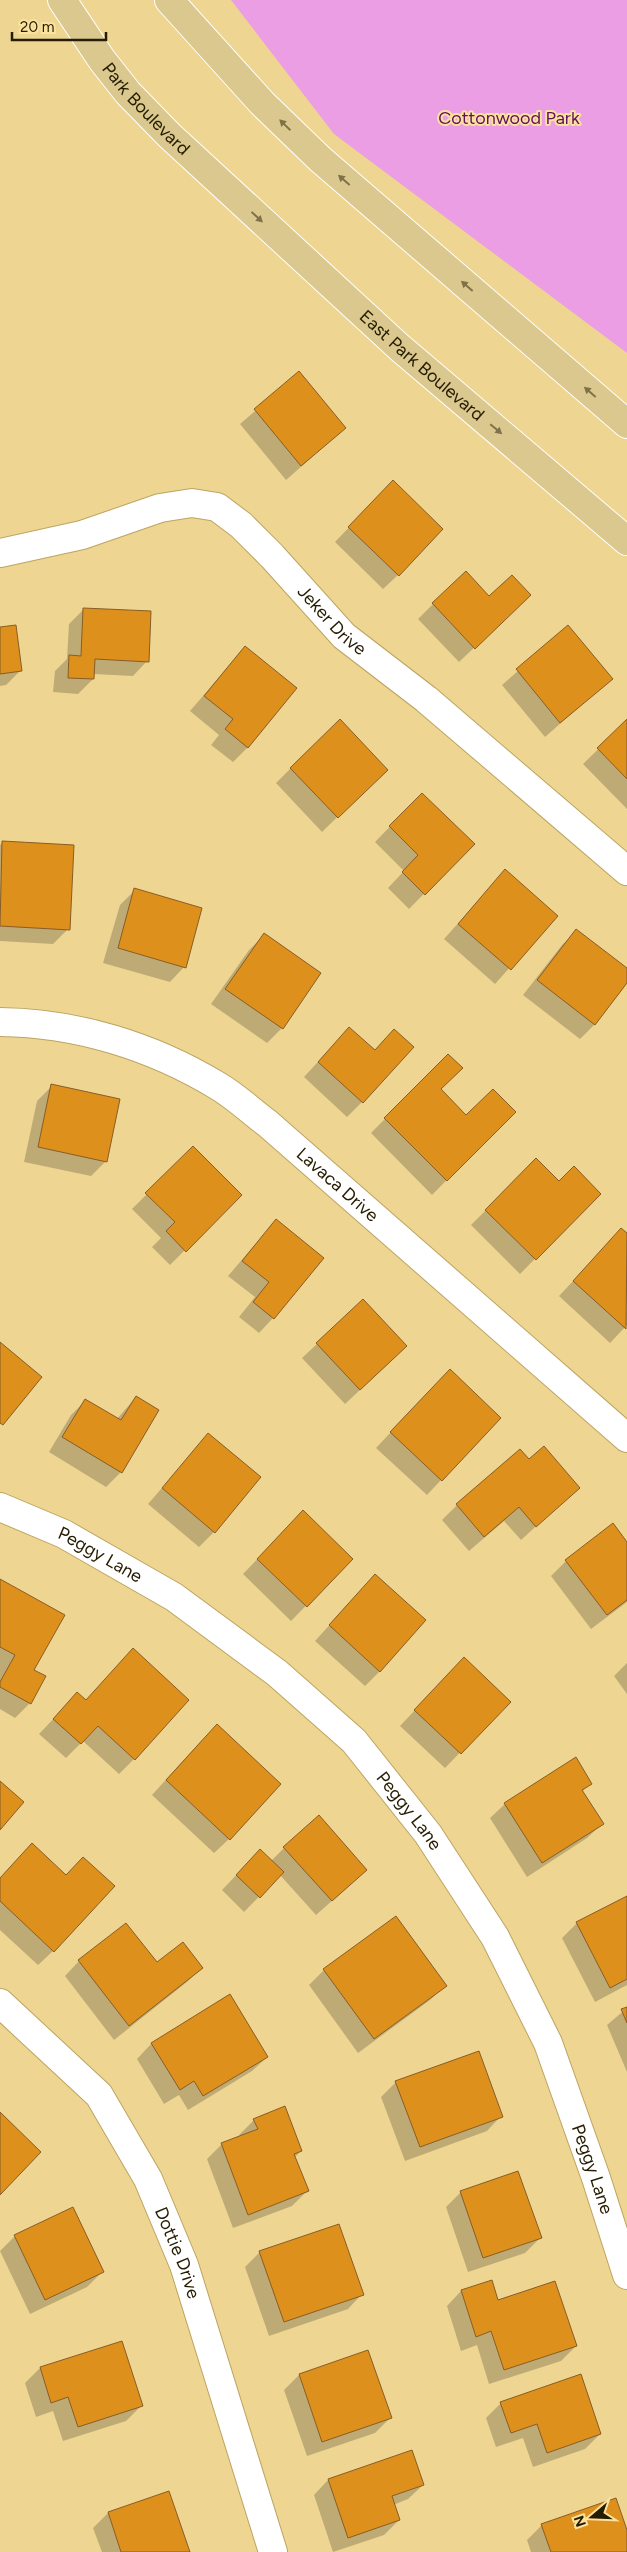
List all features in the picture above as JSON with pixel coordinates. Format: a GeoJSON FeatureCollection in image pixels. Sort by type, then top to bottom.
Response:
{"type":"FeatureCollection","features":[{"type":"Feature","properties":{"kind":"main road","name":"Park Boulevard"},"geometry":{"type":"LineString","coordinates":[[62,0],[102,60],[128,92],[170,136],[221,184]]}},
{"type":"Feature","properties":{"kind":"main road"},"geometry":{"type":"LineString","coordinates":[[169,0],[262,103],[320,159],[627,424]]}},
{"type":"Feature","properties":{"kind":"main road","name":"East Park Boulevard"},"geometry":{"type":"LineString","coordinates":[[221,184],[399,347],[627,541]]}},
{"type":"Feature","properties":{"kind":"street","name":"Jeker Drive"},"geometry":{"type":"LineString","coordinates":[[0,553],[82,535],[160,508],[192,503],[217,507],[241,525],[272,556],[313,604],[344,636],[426,700],[627,871]]}},
{"type":"Feature","properties":{"kind":"street","name":"Lavaca Drive"},"geometry":{"type":"LineString","coordinates":[[0,1022],[34,1022],[86,1031],[157,1054],[219,1086],[267,1123],[627,1438]]}},
{"type":"Feature","properties":{"kind":"street","name":"Peggy Lane"},"geometry":{"type":"LineString","coordinates":[[0,1507],[64,1534],[174,1597],[277,1673],[354,1741],[428,1834],[495,1937],[548,2043],[596,2178],[627,2275]]}},
{"type":"Feature","properties":{"kind":"street","name":"Dottie Drive"},"geometry":{"type":"LineString","coordinates":[[0,2003],[98,2095],[148,2179],[184,2265],[273,2552]]}},
{"type":"Feature","properties":{"kind":"green space","name":"Cottonwood Park"},"geometry":{"type":"Polygon","coordinates":[[[231,0],[627,0],[627,353],[334,134],[231,0]]]}},
{"type":"Feature","properties":{"kind":"building"},"geometry":{"type":"Polygon","coordinates":[[[299,371],[346,428],[301,466],[254,409],[299,371]]]}},
{"type":"Feature","properties":{"kind":"building"},"geometry":{"type":"Polygon","coordinates":[[[393,480],[443,529],[399,576],[348,527],[393,480]]]}},
{"type":"Feature","properties":{"kind":"building"},"geometry":{"type":"Polygon","coordinates":[[[466,571],[489,596],[512,575],[531,595],[475,649],[432,603],[466,571]]]}},
{"type":"Feature","properties":{"kind":"building"},"geometry":{"type":"Polygon","coordinates":[[[83,608],[151,611],[149,662],[95,659],[94,679],[68,678],[69,655],[81,656],[83,608]]]}},
{"type":"Feature","properties":{"kind":"building"},"geometry":{"type":"Polygon","coordinates":[[[16,625],[22,671],[0,674],[0,627],[16,625]]]}},
{"type":"Feature","properties":{"kind":"building"},"geometry":{"type":"Polygon","coordinates":[[[568,625],[613,679],[560,723],[516,669],[568,625]]]}},
{"type":"Feature","properties":{"kind":"building"},"geometry":{"type":"Polygon","coordinates":[[[245,646],[297,688],[248,748],[225,729],[233,719],[204,696],[245,646]]]}},
{"type":"Feature","properties":{"kind":"building"},"geometry":{"type":"Polygon","coordinates":[[[340,719],[388,770],[338,818],[290,768],[340,719]]]}},
{"type":"Feature","properties":{"kind":"building"},"geometry":{"type":"Polygon","coordinates":[[[627,719],[627,779],[597,748],[627,719]]]}},
{"type":"Feature","properties":{"kind":"building"},"geometry":{"type":"Polygon","coordinates":[[[422,793],[475,844],[425,895],[402,872],[418,855],[389,826],[422,793]]]}},
{"type":"Feature","properties":{"kind":"building"},"geometry":{"type":"Polygon","coordinates":[[[2,841],[74,845],[70,930],[0,926],[2,841]]]}},
{"type":"Feature","properties":{"kind":"building"},"geometry":{"type":"Polygon","coordinates":[[[505,869],[558,916],[511,970],[458,924],[505,869]]]}},
{"type":"Feature","properties":{"kind":"building"},"geometry":{"type":"Polygon","coordinates":[[[134,888],[202,908],[186,968],[118,948],[134,888]]]}},
{"type":"Feature","properties":{"kind":"building"},"geometry":{"type":"Polygon","coordinates":[[[576,929],[627,968],[627,983],[595,1025],[537,980],[576,929]]]}},
{"type":"Feature","properties":{"kind":"building"},"geometry":{"type":"Polygon","coordinates":[[[264,933],[321,973],[283,1029],[225,989],[264,933]]]}},
{"type":"Feature","properties":{"kind":"building"},"geometry":{"type":"Polygon","coordinates":[[[349,1027],[375,1050],[394,1029],[414,1047],[363,1103],[318,1062],[349,1027]]]}},
{"type":"Feature","properties":{"kind":"building"},"geometry":{"type":"Polygon","coordinates":[[[448,1054],[463,1068],[441,1089],[466,1115],[493,1089],[516,1112],[447,1181],[384,1118],[448,1054]]]}},
{"type":"Feature","properties":{"kind":"building"},"geometry":{"type":"Polygon","coordinates":[[[51,1084],[120,1099],[107,1162],[38,1147],[51,1084]]]}},
{"type":"Feature","properties":{"kind":"building"},"geometry":{"type":"Polygon","coordinates":[[[193,1146],[242,1195],[186,1252],[166,1231],[175,1222],[145,1193],[193,1146]]]}},
{"type":"Feature","properties":{"kind":"building"},"geometry":{"type":"Polygon","coordinates":[[[536,1158],[559,1181],[574,1166],[601,1194],[536,1260],[485,1210],[536,1158]]]}},
{"type":"Feature","properties":{"kind":"building"},"geometry":{"type":"Polygon","coordinates":[[[276,1219],[324,1258],[274,1319],[253,1302],[269,1282],[242,1261],[276,1219]]]}},
{"type":"Feature","properties":{"kind":"building"},"geometry":{"type":"Polygon","coordinates":[[[621,1228],[627,1233],[626,1329],[573,1281],[621,1228]]]}},
{"type":"Feature","properties":{"kind":"building"},"geometry":{"type":"Polygon","coordinates":[[[363,1299],[407,1346],[360,1390],[316,1343],[363,1299]]]}},
{"type":"Feature","properties":{"kind":"building"},"geometry":{"type":"Polygon","coordinates":[[[0,1342],[42,1377],[3,1425],[0,1423],[0,1342]]]}},
{"type":"Feature","properties":{"kind":"building"},"geometry":{"type":"Polygon","coordinates":[[[450,1369],[501,1418],[442,1481],[390,1432],[450,1369]]]}},
{"type":"Feature","properties":{"kind":"building"},"geometry":{"type":"Polygon","coordinates":[[[136,1396],[159,1410],[122,1473],[62,1437],[85,1399],[121,1420],[136,1396]]]}},
{"type":"Feature","properties":{"kind":"building"},"geometry":{"type":"Polygon","coordinates":[[[208,1433],[261,1477],[215,1533],[162,1488],[208,1433]]]}},
{"type":"Feature","properties":{"kind":"building"},"geometry":{"type":"Polygon","coordinates":[[[544,1446],[580,1488],[536,1527],[519,1507],[484,1537],[456,1504],[520,1449],[529,1459],[544,1446]]]}},
{"type":"Feature","properties":{"kind":"building"},"geometry":{"type":"Polygon","coordinates":[[[303,1510],[353,1559],[307,1607],[257,1559],[303,1510]]]}},
{"type":"Feature","properties":{"kind":"building"},"geometry":{"type":"Polygon","coordinates":[[[613,1523],[627,1542],[627,1600],[607,1615],[565,1560],[613,1523]]]}},
{"type":"Feature","properties":{"kind":"building"},"geometry":{"type":"Polygon","coordinates":[[[375,1574],[426,1620],[380,1672],[329,1625],[375,1574]]]}},
{"type":"Feature","properties":{"kind":"building"},"geometry":{"type":"Polygon","coordinates":[[[0,1579],[65,1615],[34,1670],[46,1676],[31,1704],[0,1687],[0,1682],[15,1655],[0,1647],[0,1579]]]}},
{"type":"Feature","properties":{"kind":"building"},"geometry":{"type":"Polygon","coordinates":[[[133,1648],[189,1700],[135,1760],[98,1726],[81,1744],[53,1719],[77,1692],[86,1700],[133,1648]]]}},
{"type":"Feature","properties":{"kind":"building"},"geometry":{"type":"Polygon","coordinates":[[[464,1657],[511,1702],[461,1754],[414,1710],[464,1657]]]}},
{"type":"Feature","properties":{"kind":"building"},"geometry":{"type":"Polygon","coordinates":[[[217,1724],[281,1784],[230,1840],[166,1780],[217,1724]]]}},
{"type":"Feature","properties":{"kind":"building"},"geometry":{"type":"Polygon","coordinates":[[[576,1757],[592,1784],[582,1790],[604,1824],[542,1863],[504,1803],[576,1757]]]}},
{"type":"Feature","properties":{"kind":"building"},"geometry":{"type":"Polygon","coordinates":[[[0,1781],[24,1802],[0,1830],[0,1781]]]}},
{"type":"Feature","properties":{"kind":"building"},"geometry":{"type":"Polygon","coordinates":[[[319,1815],[367,1870],[332,1901],[283,1847],[319,1815]]]}},
{"type":"Feature","properties":{"kind":"building"},"geometry":{"type":"Polygon","coordinates":[[[32,1843],[66,1875],[83,1857],[115,1886],[54,1952],[0,1901],[0,1878],[32,1843]]]}},
{"type":"Feature","properties":{"kind":"building"},"geometry":{"type":"Polygon","coordinates":[[[260,1849],[284,1872],[260,1898],[236,1875],[260,1849]]]}},
{"type":"Feature","properties":{"kind":"building"},"geometry":{"type":"Polygon","coordinates":[[[627,1896],[627,1979],[610,1988],[576,1922],[627,1896]]]}},
{"type":"Feature","properties":{"kind":"building"},"geometry":{"type":"Polygon","coordinates":[[[396,1916],[447,1986],[374,2039],[323,1969],[396,1916]]]}},
{"type":"Feature","properties":{"kind":"building"},"geometry":{"type":"Polygon","coordinates":[[[126,1923],[157,1962],[183,1942],[203,1968],[129,2026],[78,1960],[126,1923]]]}},
{"type":"Feature","properties":{"kind":"building"},"geometry":{"type":"Polygon","coordinates":[[[230,1994],[268,2057],[203,2096],[194,2081],[180,2090],[151,2043],[230,1994]]]}},
{"type":"Feature","properties":{"kind":"building"},"geometry":{"type":"Polygon","coordinates":[[[627,2007],[627,2023],[621,2009],[627,2007]]]}},
{"type":"Feature","properties":{"kind":"building"},"geometry":{"type":"Polygon","coordinates":[[[479,2051],[503,2117],[420,2147],[395,2081],[479,2051]]]}},
{"type":"Feature","properties":{"kind":"building"},"geometry":{"type":"Polygon","coordinates":[[[285,2106],[302,2151],[294,2154],[309,2191],[248,2215],[221,2143],[258,2129],[253,2119],[285,2106]]]}},
{"type":"Feature","properties":{"kind":"building"},"geometry":{"type":"Polygon","coordinates":[[[0,2112],[41,2152],[0,2195],[0,2112]]]}},
{"type":"Feature","properties":{"kind":"building"},"geometry":{"type":"Polygon","coordinates":[[[518,2171],[542,2238],[483,2258],[460,2191],[518,2171]]]}},
{"type":"Feature","properties":{"kind":"building"},"geometry":{"type":"Polygon","coordinates":[[[73,2207],[104,2272],[45,2300],[14,2235],[73,2207]]]}},
{"type":"Feature","properties":{"kind":"building"},"geometry":{"type":"Polygon","coordinates":[[[339,2224],[364,2295],[284,2322],[259,2251],[339,2224]]]}},
{"type":"Feature","properties":{"kind":"building"},"geometry":{"type":"Polygon","coordinates":[[[492,2280],[498,2300],[555,2281],[577,2346],[504,2370],[491,2331],[476,2337],[461,2290],[492,2280]]]}},
{"type":"Feature","properties":{"kind":"building"},"geometry":{"type":"Polygon","coordinates":[[[122,2341],[143,2406],[78,2427],[68,2397],[51,2403],[40,2367],[122,2341]]]}},
{"type":"Feature","properties":{"kind":"building"},"geometry":{"type":"Polygon","coordinates":[[[368,2350],[392,2418],[322,2442],[299,2374],[368,2350]]]}},
{"type":"Feature","properties":{"kind":"building"},"geometry":{"type":"Polygon","coordinates":[[[581,2374],[601,2434],[547,2453],[537,2424],[511,2433],[500,2402],[581,2374]]]}},
{"type":"Feature","properties":{"kind":"building"},"geometry":{"type":"Polygon","coordinates":[[[412,2450],[424,2485],[392,2496],[400,2520],[348,2538],[328,2479],[412,2450]]]}},
{"type":"Feature","properties":{"kind":"building"},"geometry":{"type":"Polygon","coordinates":[[[169,2491],[190,2552],[121,2552],[108,2512],[169,2491]]]}},
{"type":"Feature","properties":{"kind":"building"},"geometry":{"type":"Polygon","coordinates":[[[616,2498],[627,2530],[627,2552],[551,2552],[541,2524],[616,2498]]]}}]}
